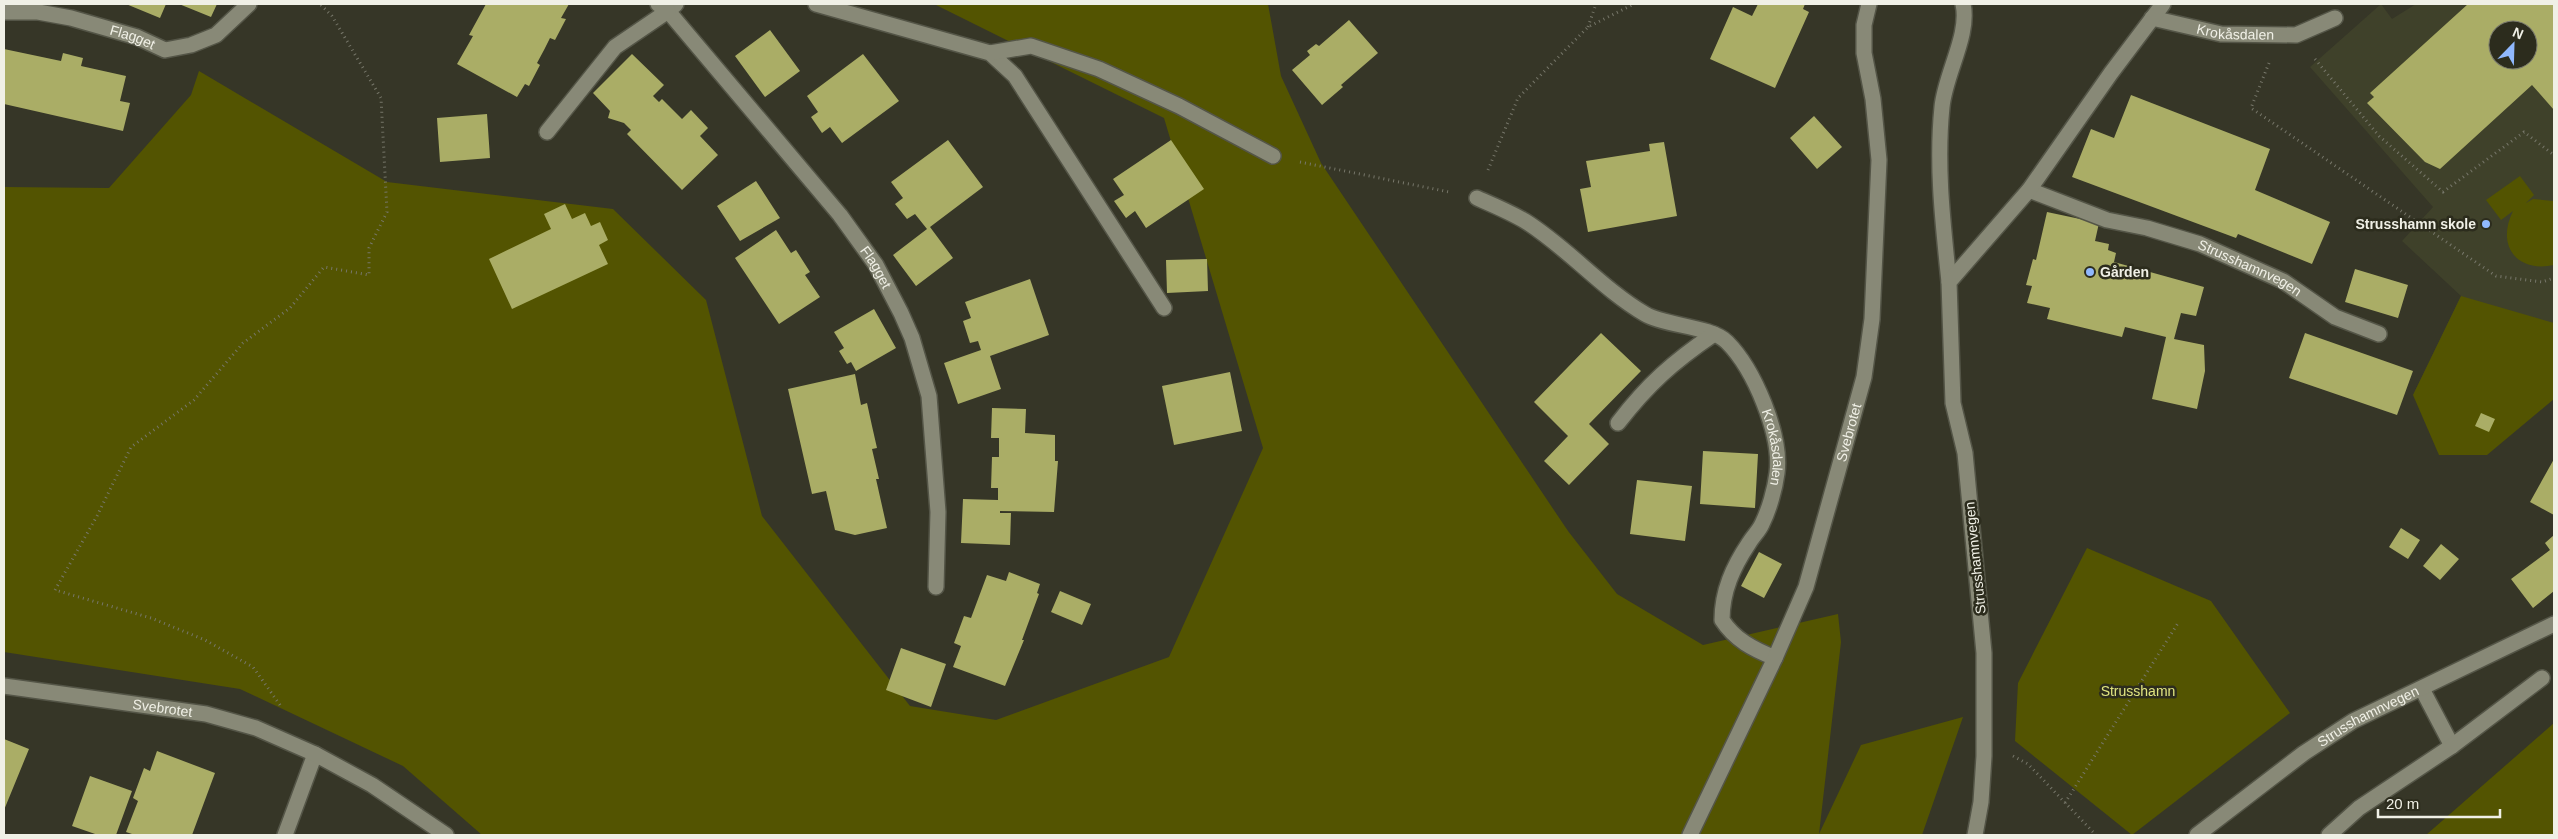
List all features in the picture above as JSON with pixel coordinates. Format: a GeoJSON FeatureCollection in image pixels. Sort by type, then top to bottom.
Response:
{"type":"FeatureCollection","features":[{"type":"Feature","properties":{"kind":"street","name":"Flagget"},"geometry":{"type":"LineString","coordinates":[[4,12],[38,12],[71,18],[137,37],[165,50],[191,45],[216,35],[249,4]]}},
{"type":"Feature","properties":{"kind":"street"},"geometry":{"type":"LineString","coordinates":[[816,4],[990,53],[1031,46],[1099,69],[1179,106],[1273,156]]}},
{"type":"Feature","properties":{"kind":"street","name":"Svebrotet"},"geometry":{"type":"LineString","coordinates":[[1690,835],[1775,658],[1806,587],[1849,439],[1866,367],[1873,310],[1878,160],[1873,99],[1864,53],[1864,25],[1869,4]]}},
{"type":"Feature","properties":{"kind":"street","name":"Strusshamnvegen"},"geometry":{"type":"LineString","coordinates":[[1963,4],[1965,13],[1964,29],[1946,82],[1939,139],[1940,197],[1949,282],[1953,402],[1965,453],[1984,653],[1984,740],[1981,802],[1975,835]]}},
{"type":"Feature","properties":{"kind":"street"},"geometry":{"type":"LineString","coordinates":[[1949,282],[2029,190],[2111,73],[2164,4]]}},
{"type":"Feature","properties":{"kind":"street","name":"Flagget"},"geometry":{"type":"LineString","coordinates":[[547,132],[615,47],[668,6],[840,215],[876,265],[901,313],[912,338],[929,396],[938,512],[936,587]]}},
{"type":"Feature","properties":{"kind":"street","name":"Krokåsdalen"},"geometry":{"type":"LineString","coordinates":[[2152,18],[2221,34],[2288,35],[2335,18]]}},
{"type":"Feature","properties":{"kind":"street"},"geometry":{"type":"LineString","coordinates":[[990,53],[1015,76],[1164,308]]}},
{"type":"Feature","properties":{"kind":"street","name":"Strusshamnvegen"},"geometry":{"type":"LineString","coordinates":[[2029,190],[2107,220],[2147,228],[2200,244],[2283,281],[2335,317],[2379,334]]}},
{"type":"Feature","properties":{"kind":"street","name":"Krokåsdalen"},"geometry":{"type":"LineString","coordinates":[[1478,198],[1525,221],[1602,284],[1647,316],[1714,334],[1726,340],[1747,368],[1761,394],[1777,450],[1777,473],[1768,509],[1762,524],[1749,542],[1727,582],[1722,620],[1729,631],[1740,641],[1775,658]]}},
{"type":"Feature","properties":{"kind":"street"},"geometry":{"type":"LineString","coordinates":[[1618,423],[1642,393],[1666,368],[1714,334]]}},
{"type":"Feature","properties":{"kind":"street","name":"Strusshamnvegen"},"geometry":{"type":"LineString","coordinates":[[2197,835],[2304,753],[2353,722],[2554,624]]}},
{"type":"Feature","properties":{"kind":"street"},"geometry":{"type":"LineString","coordinates":[[2329,835],[2359,808],[2452,746],[2542,678]]}},
{"type":"Feature","properties":{"kind":"street","name":"Svebrotet"},"geometry":{"type":"LineString","coordinates":[[4,686],[206,714],[256,728],[315,754],[372,785],[417,813],[446,835]]}},
{"type":"Feature","properties":{"kind":"street"},"geometry":{"type":"LineString","coordinates":[[2422,689],[2452,746]]}},
{"type":"Feature","properties":{"kind":"street"},"geometry":{"type":"LineString","coordinates":[[285,835],[315,754]]}},
{"type":"Feature","properties":{"kind":"path"},"geometry":{"type":"LineString","coordinates":[[281,707],[253,667],[205,640],[151,618],[55,590],[97,516],[130,448],[194,400],[243,343],[290,308],[324,267],[369,275],[370,248],[386,212],[381,98],[332,16],[320,4]]}},
{"type":"Feature","properties":{"kind":"path"},"geometry":{"type":"LineString","coordinates":[[1588,27],[1596,4]]}},
{"type":"Feature","properties":{"kind":"path"},"geometry":{"type":"LineString","coordinates":[[1273,156],[1478,198],[1518,98],[1588,27],[1634,4]]}},
{"type":"Feature","properties":{"kind":"path"},"geometry":{"type":"LineString","coordinates":[[2554,155],[2524,132],[2443,192],[2380,136],[2288,35],[2251,108],[2496,276],[2542,282],[2554,278]]}},
{"type":"Feature","properties":{"kind":"path"},"geometry":{"type":"LineString","coordinates":[[2065,803],[2178,623]]}},
{"type":"Feature","properties":{"kind":"path"},"geometry":{"type":"LineString","coordinates":[[1984,740],[2028,764],[2096,835]]}},
{"type":"Feature","properties":{"kind":"shaded area","name":"Strusshamn skole"},"geometry":{"type":"Polygon","coordinates":[[[2381,4],[2392,19],[2416,4],[2554,4],[2554,399],[2413,395],[2461,296],[2402,241],[2433,207],[2310,67],[2381,4]]]}},
{"type":"Feature","properties":{"kind":"green space"},"geometry":{"type":"Polygon","coordinates":[[[934,4],[1268,4],[1281,76],[1321,163],[1568,531],[1617,594],[1703,645],[1838,614],[1841,642],[1819,834],[1861,745],[1963,717],[1922,835],[482,835],[403,766],[240,689],[4,652],[4,187],[109,188],[191,95],[199,71],[387,182],[613,209],[706,300],[762,516],[910,706],[996,720],[1169,657],[1263,448],[1164,118],[934,4]]]}},
{"type":"Feature","properties":{"kind":"green space"},"geometry":{"type":"Polygon","coordinates":[[[2520,176],[2534,195],[2526,203],[2533,199],[2554,201],[2554,265],[2529,265],[2513,254],[2508,245],[2507,235],[2508,223],[2513,211],[2501,220],[2486,200],[2520,176]]]}},
{"type":"Feature","properties":{"kind":"green space"},"geometry":{"type":"Polygon","coordinates":[[[2461,296],[2554,323],[2554,399],[2487,455],[2439,455],[2413,395],[2461,296]]]}},
{"type":"Feature","properties":{"kind":"green space","name":"Strusshamn"},"geometry":{"type":"Polygon","coordinates":[[[2087,548],[2211,601],[2290,713],[2132,835],[2015,741],[2018,683],[2087,548]]]}},
{"type":"Feature","properties":{"kind":"green space"},"geometry":{"type":"Polygon","coordinates":[[[2554,723],[2554,835],[2426,835],[2554,723]]]}},
{"type":"Feature","properties":{"kind":"building"},"geometry":{"type":"Polygon","coordinates":[[[126,4],[166,4],[160,18],[126,4]]]}},
{"type":"Feature","properties":{"kind":"building"},"geometry":{"type":"Polygon","coordinates":[[[179,4],[217,4],[211,17],[179,4]]]}},
{"type":"Feature","properties":{"kind":"building"},"geometry":{"type":"Polygon","coordinates":[[[486,4],[569,4],[561,18],[566,19],[555,40],[550,38],[537,63],[540,65],[529,86],[525,84],[517,97],[457,64],[473,36],[469,35],[486,4]]]}},
{"type":"Feature","properties":{"kind":"building"},"geometry":{"type":"Polygon","coordinates":[[[1758,4],[1805,4],[1803,9],[1809,12],[1775,88],[1710,59],[1733,7],[1752,16],[1758,4]]]}},
{"type":"Feature","properties":{"kind":"building"},"geometry":{"type":"Polygon","coordinates":[[[2468,4],[2554,4],[2554,110],[2532,85],[2440,169],[2425,162],[2367,103],[2374,97],[2370,93],[2468,4]]]}},
{"type":"Feature","properties":{"kind":"building"},"geometry":{"type":"Polygon","coordinates":[[[1349,20],[1378,53],[1341,85],[1343,87],[1322,105],[1292,70],[1310,55],[1307,51],[1316,44],[1319,46],[1349,20]]]}},
{"type":"Feature","properties":{"kind":"building"},"geometry":{"type":"Polygon","coordinates":[[[770,30],[800,71],[765,97],[735,56],[770,30]]]}},
{"type":"Feature","properties":{"kind":"building"},"geometry":{"type":"Polygon","coordinates":[[[4,49],[61,61],[63,53],[83,58],[81,66],[126,76],[120,101],[130,103],[123,131],[4,104],[4,49]]]}},
{"type":"Feature","properties":{"kind":"building"},"geometry":{"type":"Polygon","coordinates":[[[632,54],[664,85],[653,96],[659,102],[662,99],[682,119],[691,110],[708,128],[700,136],[718,155],[682,190],[627,134],[631,130],[624,123],[608,118],[610,111],[593,93],[632,54]]]}},
{"type":"Feature","properties":{"kind":"building"},"geometry":{"type":"Polygon","coordinates":[[[863,54],[899,101],[842,143],[830,127],[822,133],[811,117],[818,112],[807,96],[863,54]]]}},
{"type":"Feature","properties":{"kind":"building"},"geometry":{"type":"Polygon","coordinates":[[[2131,95],[2270,149],[2255,190],[2330,222],[2312,264],[2238,234],[2236,238],[2072,177],[2091,129],[2114,138],[2131,95]]]}},
{"type":"Feature","properties":{"kind":"building"},"geometry":{"type":"Polygon","coordinates":[[[487,114],[490,158],[440,162],[437,118],[487,114]]]}},
{"type":"Feature","properties":{"kind":"building"},"geometry":{"type":"Polygon","coordinates":[[[1814,116],[1842,147],[1817,169],[1790,138],[1814,116]]]}},
{"type":"Feature","properties":{"kind":"building"},"geometry":{"type":"Polygon","coordinates":[[[948,140],[983,187],[930,227],[953,258],[916,286],[893,255],[927,229],[915,214],[907,219],[895,204],[903,198],[891,182],[948,140]]]}},
{"type":"Feature","properties":{"kind":"building"},"geometry":{"type":"Polygon","coordinates":[[[1171,140],[1204,189],[1146,228],[1135,211],[1126,218],[1114,201],[1124,195],[1113,179],[1171,140]]]}},
{"type":"Feature","properties":{"kind":"building"},"geometry":{"type":"Polygon","coordinates":[[[1664,142],[1677,216],[1588,232],[1580,189],[1591,187],[1586,161],[1650,151],[1649,144],[1664,142]]]}},
{"type":"Feature","properties":{"kind":"building"},"geometry":{"type":"Polygon","coordinates":[[[756,181],[780,218],[740,241],[717,206],[756,181]]]}},
{"type":"Feature","properties":{"kind":"building"},"geometry":{"type":"Polygon","coordinates":[[[565,204],[572,219],[585,213],[591,226],[600,222],[608,240],[599,245],[608,264],[512,309],[489,259],[551,229],[544,214],[565,204]]]}},
{"type":"Feature","properties":{"kind":"building","name":"Gården"},"geometry":{"type":"Polygon","coordinates":[[[2047,212],[2099,223],[2095,241],[2109,244],[2108,250],[2116,253],[2114,262],[2204,287],[2196,316],[2181,313],[2174,339],[2204,345],[2205,371],[2197,409],[2152,399],[2166,337],[2125,327],[2122,337],[2047,319],[2050,308],[2027,303],[2032,286],[2026,285],[2033,259],[2036,260],[2047,212]]]}},
{"type":"Feature","properties":{"kind":"building"},"geometry":{"type":"Polygon","coordinates":[[[776,230],[791,253],[796,250],[810,272],[805,275],[820,297],[779,324],[735,258],[776,230]]]}},
{"type":"Feature","properties":{"kind":"building"},"geometry":{"type":"Polygon","coordinates":[[[1207,259],[1208,291],[1167,293],[1166,260],[1207,259]]]}},
{"type":"Feature","properties":{"kind":"building"},"geometry":{"type":"Polygon","coordinates":[[[2355,269],[2408,285],[2398,318],[2345,302],[2355,269]]]}},
{"type":"Feature","properties":{"kind":"building"},"geometry":{"type":"Polygon","coordinates":[[[1030,279],[1049,335],[990,356],[1001,389],[958,404],[944,363],[981,350],[978,341],[970,343],[963,321],[971,318],[965,302],[1030,279]]]}},
{"type":"Feature","properties":{"kind":"building"},"geometry":{"type":"Polygon","coordinates":[[[874,309],[896,348],[856,371],[851,362],[847,364],[839,351],[844,348],[834,332],[874,309]]]}},
{"type":"Feature","properties":{"kind":"building"},"geometry":{"type":"Polygon","coordinates":[[[1601,333],[1641,371],[1589,424],[1609,444],[1569,485],[1544,461],[1568,436],[1534,402],[1601,333]]]}},
{"type":"Feature","properties":{"kind":"building"},"geometry":{"type":"Polygon","coordinates":[[[2305,333],[2413,371],[2397,415],[2289,378],[2305,333]]]}},
{"type":"Feature","properties":{"kind":"building"},"geometry":{"type":"Polygon","coordinates":[[[1230,372],[1242,431],[1174,445],[1162,386],[1230,372]]]}},
{"type":"Feature","properties":{"kind":"building"},"geometry":{"type":"Polygon","coordinates":[[[855,374],[861,405],[867,403],[877,448],[872,449],[879,479],[876,479],[887,528],[855,535],[835,530],[826,491],[812,494],[788,389],[855,374]]]}},
{"type":"Feature","properties":{"kind":"building"},"geometry":{"type":"Polygon","coordinates":[[[992,408],[1026,409],[1025,433],[1055,435],[1055,461],[1058,461],[1054,512],[1000,511],[1000,513],[1011,513],[1010,545],[961,543],[963,499],[998,500],[998,488],[991,488],[992,457],[999,457],[999,438],[991,438],[992,408]]]}},
{"type":"Feature","properties":{"kind":"building"},"geometry":{"type":"Polygon","coordinates":[[[2481,413],[2495,419],[2489,432],[2475,426],[2481,413]]]}},
{"type":"Feature","properties":{"kind":"building"},"geometry":{"type":"Polygon","coordinates":[[[1703,451],[1758,454],[1755,508],[1700,504],[1703,451]]]}},
{"type":"Feature","properties":{"kind":"building"},"geometry":{"type":"Polygon","coordinates":[[[2554,459],[2554,515],[2530,502],[2554,459]]]}},
{"type":"Feature","properties":{"kind":"building"},"geometry":{"type":"Polygon","coordinates":[[[1637,480],[1692,486],[1685,541],[1630,534],[1637,480]]]}},
{"type":"Feature","properties":{"kind":"building"},"geometry":{"type":"Polygon","coordinates":[[[2401,528],[2420,540],[2408,559],[2389,547],[2401,528]]]}},
{"type":"Feature","properties":{"kind":"building"},"geometry":{"type":"Polygon","coordinates":[[[2554,535],[2554,591],[2533,608],[2511,579],[2550,550],[2545,543],[2554,535]]]}},
{"type":"Feature","properties":{"kind":"building"},"geometry":{"type":"Polygon","coordinates":[[[2441,544],[2459,559],[2440,580],[2423,566],[2441,544]]]}},
{"type":"Feature","properties":{"kind":"building"},"geometry":{"type":"Polygon","coordinates":[[[1759,552],[1782,564],[1764,598],[1741,586],[1759,552]]]}},
{"type":"Feature","properties":{"kind":"building"},"geometry":{"type":"Polygon","coordinates":[[[1009,572],[1040,584],[1037,593],[1039,594],[1022,640],[1024,640],[1005,686],[953,667],[961,646],[954,643],[964,616],[971,618],[987,575],[1006,581],[1009,572]]]}},
{"type":"Feature","properties":{"kind":"building"},"geometry":{"type":"Polygon","coordinates":[[[1060,591],[1091,604],[1082,625],[1051,612],[1060,591]]]}},
{"type":"Feature","properties":{"kind":"building"},"geometry":{"type":"Polygon","coordinates":[[[901,648],[946,664],[931,707],[886,690],[901,648]]]}},
{"type":"Feature","properties":{"kind":"building"},"geometry":{"type":"Polygon","coordinates":[[[4,739],[29,749],[4,810],[4,739]]]}},
{"type":"Feature","properties":{"kind":"building"},"geometry":{"type":"Polygon","coordinates":[[[157,751],[215,773],[192,835],[135,835],[126,832],[138,801],[133,798],[144,768],[150,771],[157,751]]]}},
{"type":"Feature","properties":{"kind":"building"},"geometry":{"type":"Polygon","coordinates":[[[90,776],[132,791],[116,835],[98,835],[72,826],[90,776]]]}},
{"type":"Feature","properties":{"kind":"place","name":"Strusshamn skole"},"geometry":{"type":"Point","coordinates":[2486,224]}},
{"type":"Feature","properties":{"kind":"place","name":"Gården"},"geometry":{"type":"Point","coordinates":[2090,272]}}]}
